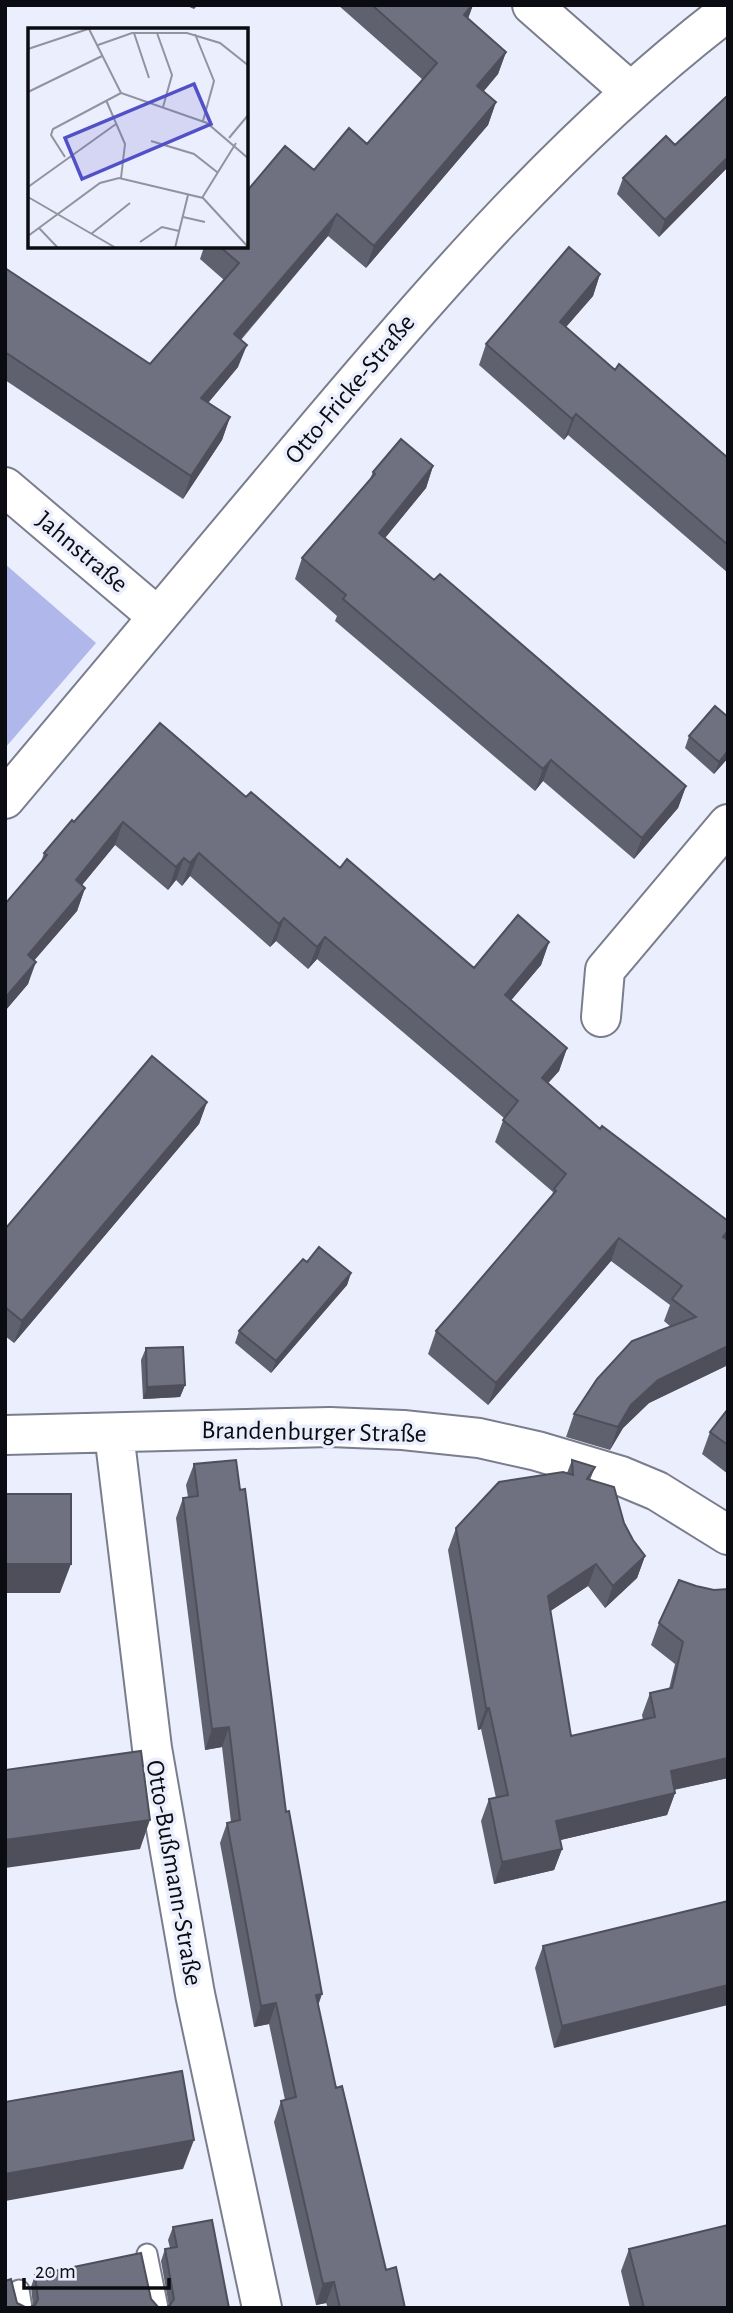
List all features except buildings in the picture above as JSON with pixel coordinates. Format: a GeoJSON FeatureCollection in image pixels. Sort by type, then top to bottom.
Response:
{"type":"FeatureCollection","features":[{"type":"Feature","properties":{"kind":"street"},"geometry":{"type":"LineString","coordinates":[[532,5],[631,92]]}},
{"type":"Feature","properties":{"kind":"street","name":"Otto-Fricke-Straße"},"geometry":{"type":"LineString","coordinates":[[5,799],[405,323],[528,191],[631,92],[728,11]]}},
{"type":"Feature","properties":{"kind":"street","name":"Jahnstraße"},"geometry":{"type":"LineString","coordinates":[[5,487],[158,617]]}},
{"type":"Feature","properties":{"kind":"street"},"geometry":{"type":"LineString","coordinates":[[601,1017],[605,970],[728,824]]}},
{"type":"Feature","properties":{"kind":"street","name":"Brandenburger Straße"},"geometry":{"type":"LineString","coordinates":[[5,1435],[330,1427],[403,1430],[479,1438],[537,1451],[621,1476],[657,1491],[728,1535]]}},
{"type":"Feature","properties":{"kind":"street","name":"Otto-Bußmann-Straße"},"geometry":{"type":"LineString","coordinates":[[114,1433],[154,1762],[195,1994],[262,2308]]}},
{"type":"Feature","properties":{"kind":"lane"},"geometry":{"type":"LineString","coordinates":[[147,2253],[158,2308]]}},
{"type":"Feature","properties":{"kind":"shaded area"},"geometry":{"type":"Polygon","coordinates":[[[5,564],[96,643],[5,748],[5,564]]]}}]}
